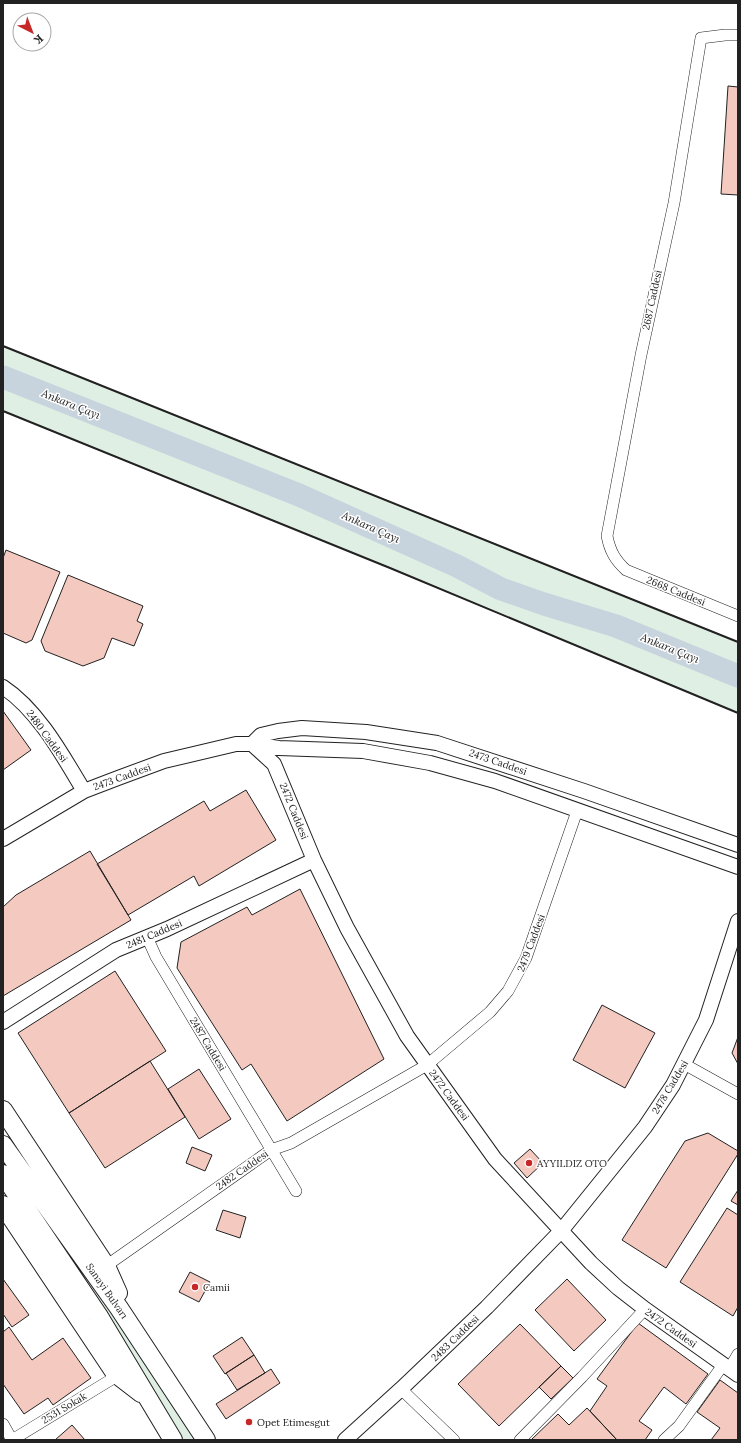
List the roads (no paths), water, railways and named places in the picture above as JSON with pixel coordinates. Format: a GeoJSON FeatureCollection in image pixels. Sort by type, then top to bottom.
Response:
{"type":"FeatureCollection","features":[{"type":"Feature","properties":{"kind":"main road"},"geometry":{"type":"LineString","coordinates":[[3,1110],[106,1266],[128,1322]]}},
{"type":"Feature","properties":{"kind":"main road","name":"Sanayi Bulvarı"},"geometry":{"type":"LineString","coordinates":[[3,1145],[128,1322],[206,1440]]}},
{"type":"Feature","properties":{"kind":"main road","name":"Sanayi Bulvarı"},"geometry":{"type":"LineString","coordinates":[[3,1174],[98,1316],[173,1440]]}},
{"type":"Feature","properties":{"kind":"main road"},"geometry":{"type":"LineString","coordinates":[[6,1217],[118,1376],[147,1398]]}},
{"type":"Feature","properties":{"kind":"street","name":"2687 Caddesi"},"geometry":{"type":"LineString","coordinates":[[616,561],[610,549],[607,536],[641,356],[674,203],[701,38],[738,35]]}},
{"type":"Feature","properties":{"kind":"street","name":"2668 Caddesi"},"geometry":{"type":"LineString","coordinates":[[616,561],[626,570],[738,616]]}},
{"type":"Feature","properties":{"kind":"street","name":"2480 Caddesi"},"geometry":{"type":"LineString","coordinates":[[3,687],[25,706],[59,750],[84,790]]}},
{"type":"Feature","properties":{"kind":"street","name":"2473 Caddesi"},"geometry":{"type":"LineString","coordinates":[[252,744],[261,735],[302,728],[366,732],[437,743],[577,788],[738,845]]}},
{"type":"Feature","properties":{"kind":"street","name":"2473 Caddesi"},"geometry":{"type":"LineString","coordinates":[[3,839],[84,790],[164,761],[236,744],[252,744],[279,748],[364,751],[413,759],[495,781],[738,867]]}},
{"type":"Feature","properties":{"kind":"street","name":"2472 Caddesi"},"geometry":{"type":"LineString","coordinates":[[252,744],[274,764],[314,860],[351,935],[407,1036],[495,1159],[591,1263],[618,1288],[730,1370]]}},
{"type":"Feature","properties":{"kind":"street","name":"2479 Caddesi"},"geometry":{"type":"LineString","coordinates":[[427,1065],[490,1012],[520,972],[577,811]]}},
{"type":"Feature","properties":{"kind":"street","name":"2481 Caddesi"},"geometry":{"type":"LineString","coordinates":[[3,1022],[116,950],[167,929],[314,860]]}},
{"type":"Feature","properties":{"kind":"street","name":"2478 Caddesi"},"geometry":{"type":"LineString","coordinates":[[561,1231],[645,1127],[673,1085],[706,1020],[738,921]]}},
{"type":"Feature","properties":{"kind":"street","name":"2487 Caddesi"},"geometry":{"type":"LineString","coordinates":[[147,937],[156,957],[296,1191]]}},
{"type":"Feature","properties":{"kind":"street"},"geometry":{"type":"LineString","coordinates":[[684,1064],[738,1094]]}},
{"type":"Feature","properties":{"kind":"street","name":"2482 Caddesi"},"geometry":{"type":"LineString","coordinates":[[106,1266],[272,1150],[291,1143],[427,1065]]}},
{"type":"Feature","properties":{"kind":"street","name":"2483 Caddesi"},"geometry":{"type":"LineString","coordinates":[[345,1440],[487,1307],[561,1231]]}},
{"type":"Feature","properties":{"kind":"street"},"geometry":{"type":"LineString","coordinates":[[520,1440],[582,1377],[645,1309]]}},
{"type":"Feature","properties":{"kind":"street"},"geometry":{"type":"LineString","coordinates":[[664,1440],[679,1426],[730,1370],[738,1354]]}},
{"type":"Feature","properties":{"kind":"street","name":"2531 Sokak"},"geometry":{"type":"LineString","coordinates":[[12,1440],[118,1376]]}},
{"type":"Feature","properties":{"kind":"street"},"geometry":{"type":"LineString","coordinates":[[401,1389],[454,1440]]}},
{"type":"Feature","properties":{"kind":"street"},"geometry":{"type":"LineString","coordinates":[[3,1424],[12,1440]]}},
{"type":"Feature","properties":{"kind":"waterway","name":"Ankara Çayı"},"geometry":{"type":"LineString","coordinates":[[3,377],[299,495],[457,566],[501,589],[616,626],[738,676]]}},
{"type":"Feature","properties":{"kind":"place","name":"AYYILDIZ OTO"},"geometry":{"type":"Point","coordinates":[529,1163]}},
{"type":"Feature","properties":{"kind":"place","name":"Camii"},"geometry":{"type":"Point","coordinates":[195,1287]}},
{"type":"Feature","properties":{"kind":"place","name":"Opet Etimesgut"},"geometry":{"type":"Point","coordinates":[249,1422]}}]}
